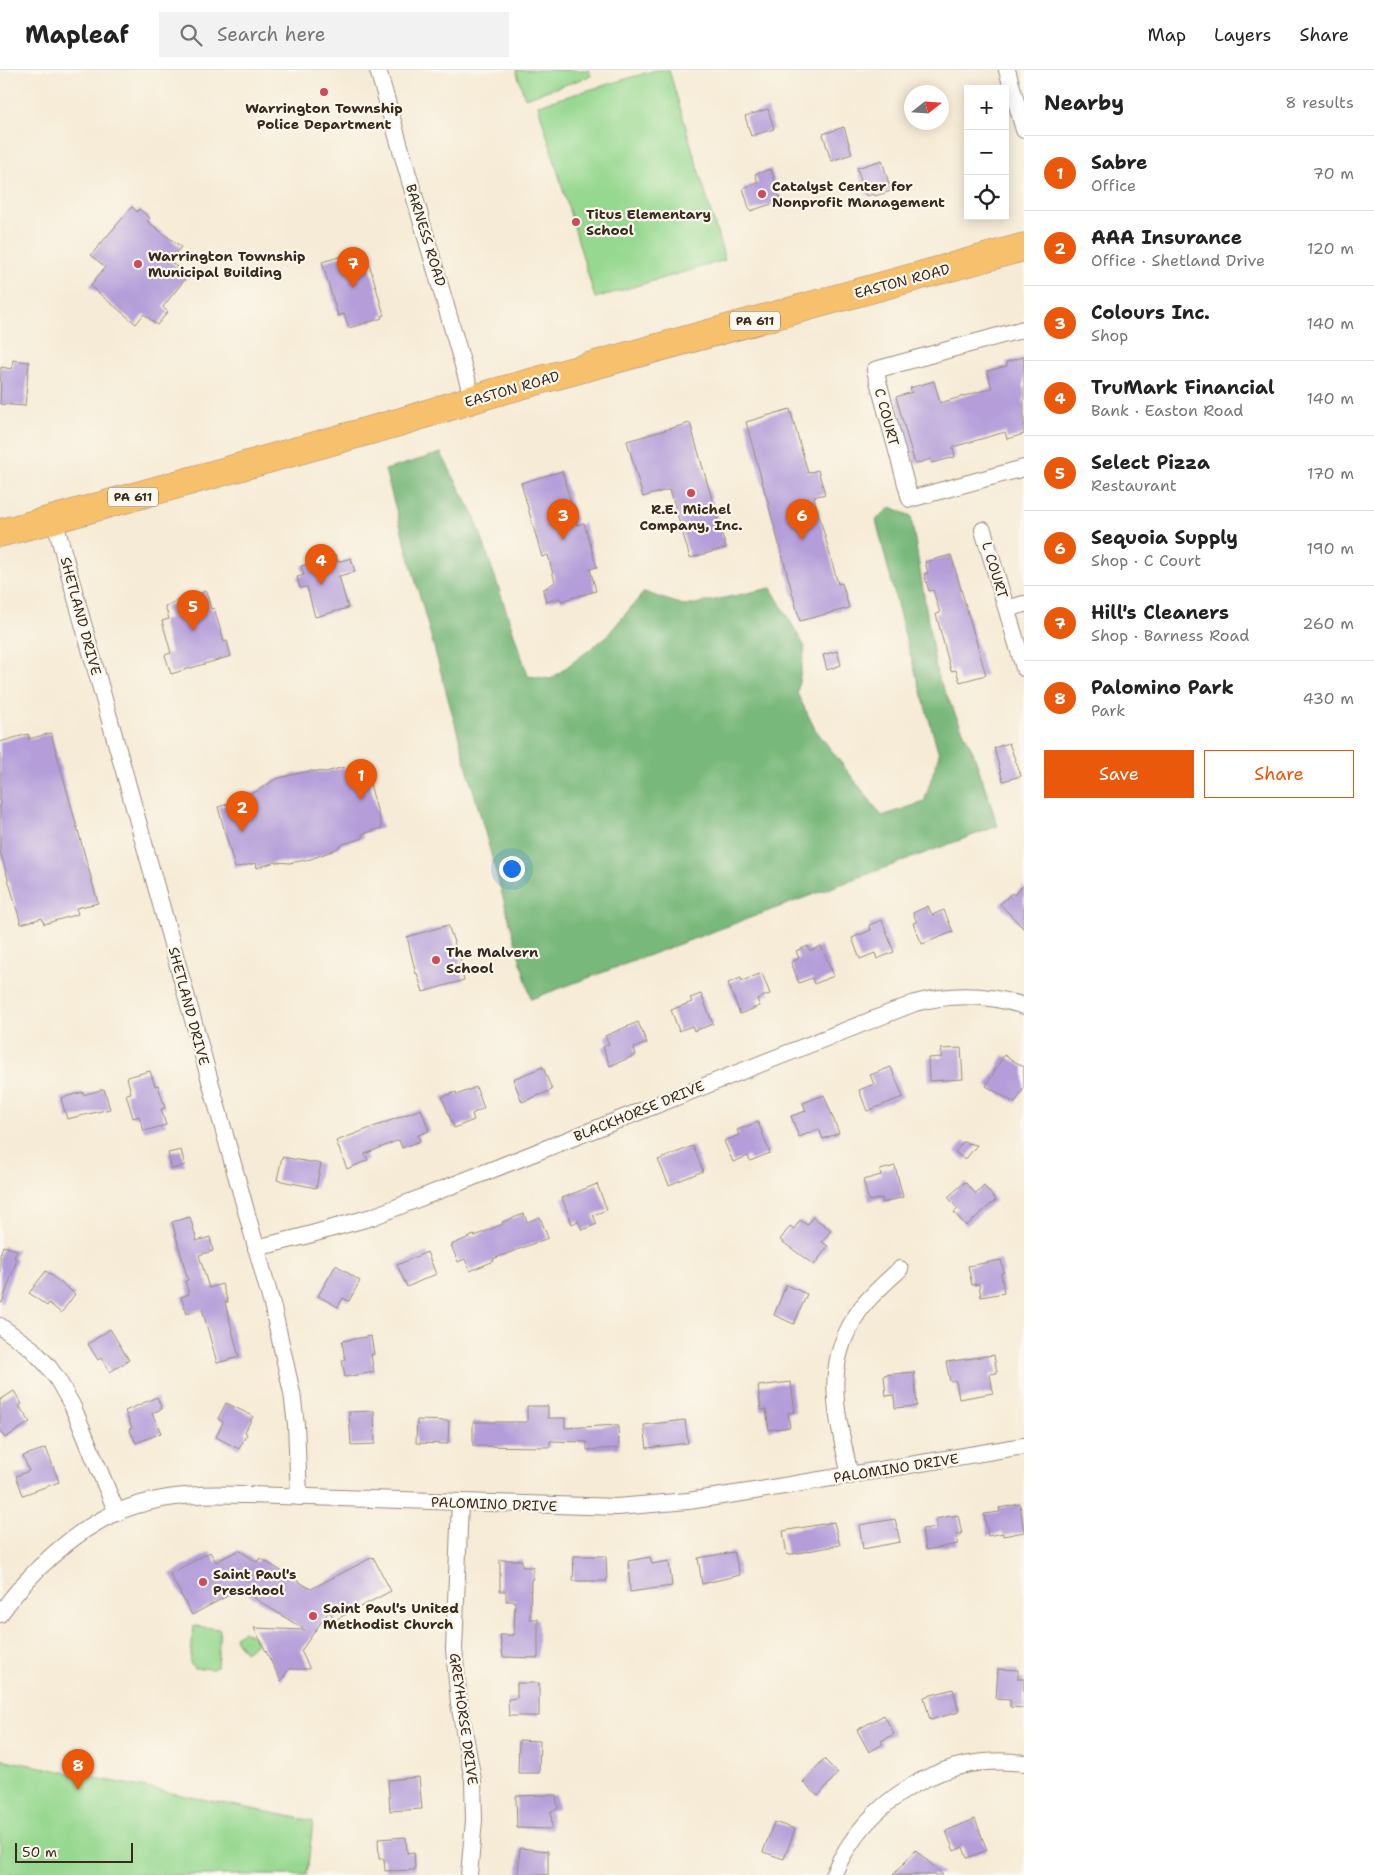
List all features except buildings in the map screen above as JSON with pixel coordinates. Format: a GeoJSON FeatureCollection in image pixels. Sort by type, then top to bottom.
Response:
{"type":"FeatureCollection","features":[{"type":"Feature","properties":{"kind":"highway","name":"EASTON ROAD"},"geometry":{"type":"LineString","coordinates":[[0,533],[54,520],[473,400],[1024,247]]}},
{"type":"Feature","properties":{"kind":"street","name":"BARNESS ROAD"},"geometry":{"type":"LineString","coordinates":[[378,70],[473,400]]}},
{"type":"Feature","properties":{"kind":"street"},"geometry":{"type":"LineString","coordinates":[[1007,70],[1024,130]]}},
{"type":"Feature","properties":{"kind":"street","name":"C COURT"},"geometry":{"type":"LineString","coordinates":[[1024,329],[875,370],[910,499],[1024,468]]}},
{"type":"Feature","properties":{"kind":"street","name":"SHETLAND DRIVE"},"geometry":{"type":"LineString","coordinates":[[54,520],[273,1308],[292,1393],[296,1424],[299,1497]]}},
{"type":"Feature","properties":{"kind":"street","name":"L COURT"},"geometry":{"type":"LineString","coordinates":[[983,530],[1024,668]]}},
{"type":"Feature","properties":{"kind":"street"},"geometry":{"type":"LineString","coordinates":[[1006,609],[1024,604]]}},
{"type":"Feature","properties":{"kind":"street","name":"BLACKHORSE DRIVE"},"geometry":{"type":"LineString","coordinates":[[256,1248],[372,1216],[915,1003],[952,995],[985,997],[1010,1001],[1024,1006]]}},
{"type":"Feature","properties":{"kind":"street"},"geometry":{"type":"LineString","coordinates":[[850,1476],[834,1389],[838,1359],[844,1338],[859,1312],[873,1295],[900,1269]]}},
{"type":"Feature","properties":{"kind":"street"},"geometry":{"type":"LineString","coordinates":[[0,1326],[31,1348],[58,1380],[80,1424],[117,1513]]}},
{"type":"Feature","properties":{"kind":"street","name":"PALOMINO DRIVE"},"geometry":{"type":"LineString","coordinates":[[0,1614],[23,1584],[45,1561],[92,1526],[117,1513],[155,1502],[200,1495],[617,1507],[688,1501],[1024,1446]]}},
{"type":"Feature","properties":{"kind":"street","name":"GREYHORSE DRIVE"},"geometry":{"type":"LineString","coordinates":[[460,1503],[454,1649],[459,1703],[471,1760],[474,1794],[474,1820],[468,1875]]}},
{"type":"Feature","properties":{"kind":"street"},"geometry":{"type":"LineString","coordinates":[[833,1875],[844,1851],[859,1830],[895,1796],[917,1783],[966,1764],[988,1761],[1024,1763]]}},
{"type":"Feature","properties":{"kind":"green space"},"geometry":{"type":"Polygon","coordinates":[[[516,70],[589,70],[591,76],[525,98],[516,70]]]}},
{"type":"Feature","properties":{"kind":"green space"},"geometry":{"type":"Polygon","coordinates":[[[656,70],[669,70],[725,260],[595,298],[538,105],[656,70]]]}},
{"type":"Feature","properties":{"kind":"green space"},"geometry":{"type":"Polygon","coordinates":[[[441,453],[475,517],[528,676],[551,679],[606,637],[644,592],[686,606],[771,588],[805,647],[797,693],[815,729],[882,816],[924,802],[939,754],[906,640],[876,520],[891,507],[911,516],[937,675],[974,754],[998,826],[531,999],[385,470],[441,453]]]}},
{"type":"Feature","properties":{"kind":"green space"},"geometry":{"type":"Polygon","coordinates":[[[194,1626],[220,1629],[217,1666],[213,1669],[194,1668],[190,1663],[194,1626]]]}},
{"type":"Feature","properties":{"kind":"green space"},"geometry":{"type":"Polygon","coordinates":[[[244,1631],[257,1640],[256,1644],[245,1652],[235,1636],[244,1631]]]}},
{"type":"Feature","properties":{"kind":"green space"},"geometry":{"type":"Polygon","coordinates":[[[0,1759],[313,1821],[307,1875],[0,1875],[0,1759]]]}},
{"type":"Feature","properties":{"kind":"place","name":"Warrington Township Police Department"},"geometry":{"type":"Point","coordinates":[324,92]}},
{"type":"Feature","properties":{"kind":"place","name":"Catalyst Center for Nonprofit Management"},"geometry":{"type":"Point","coordinates":[762,194]}},
{"type":"Feature","properties":{"kind":"place","name":"Titus Elementary School"},"geometry":{"type":"Point","coordinates":[576,222]}},
{"type":"Feature","properties":{"kind":"place","name":"Warrington Township Municipal Building"},"geometry":{"type":"Point","coordinates":[138,264]}},
{"type":"Feature","properties":{"kind":"place","name":"Hill's Cleaners"},"geometry":{"type":"Point","coordinates":[353,288]}},
{"type":"Feature","properties":{"kind":"place","name":"R.E. Michel Company, Inc."},"geometry":{"type":"Point","coordinates":[691,493]}},
{"type":"Feature","properties":{"kind":"place","name":"Colours Inc."},"geometry":{"type":"Point","coordinates":[563,540]}},
{"type":"Feature","properties":{"kind":"place","name":"Sequoia Supply"},"geometry":{"type":"Point","coordinates":[802,540]}},
{"type":"Feature","properties":{"kind":"place","name":"TruMark Financial"},"geometry":{"type":"Point","coordinates":[321,585]}},
{"type":"Feature","properties":{"kind":"place","name":"Select Pizza"},"geometry":{"type":"Point","coordinates":[193,631]}},
{"type":"Feature","properties":{"kind":"place","name":"Sabre"},"geometry":{"type":"Point","coordinates":[361,800]}},
{"type":"Feature","properties":{"kind":"place","name":"AAA Insurance"},"geometry":{"type":"Point","coordinates":[242,832]}},
{"type":"Feature","properties":{"kind":"place","name":"The Malvern School"},"geometry":{"type":"Point","coordinates":[436,960]}},
{"type":"Feature","properties":{"kind":"place","name":"Saint Paul's Preschool"},"geometry":{"type":"Point","coordinates":[203,1582]}},
{"type":"Feature","properties":{"kind":"place","name":"Saint Paul's United Methodist Church"},"geometry":{"type":"Point","coordinates":[313,1616]}},
{"type":"Feature","properties":{"kind":"place","name":"Palomino Park"},"geometry":{"type":"Point","coordinates":[78,1790]}}]}
